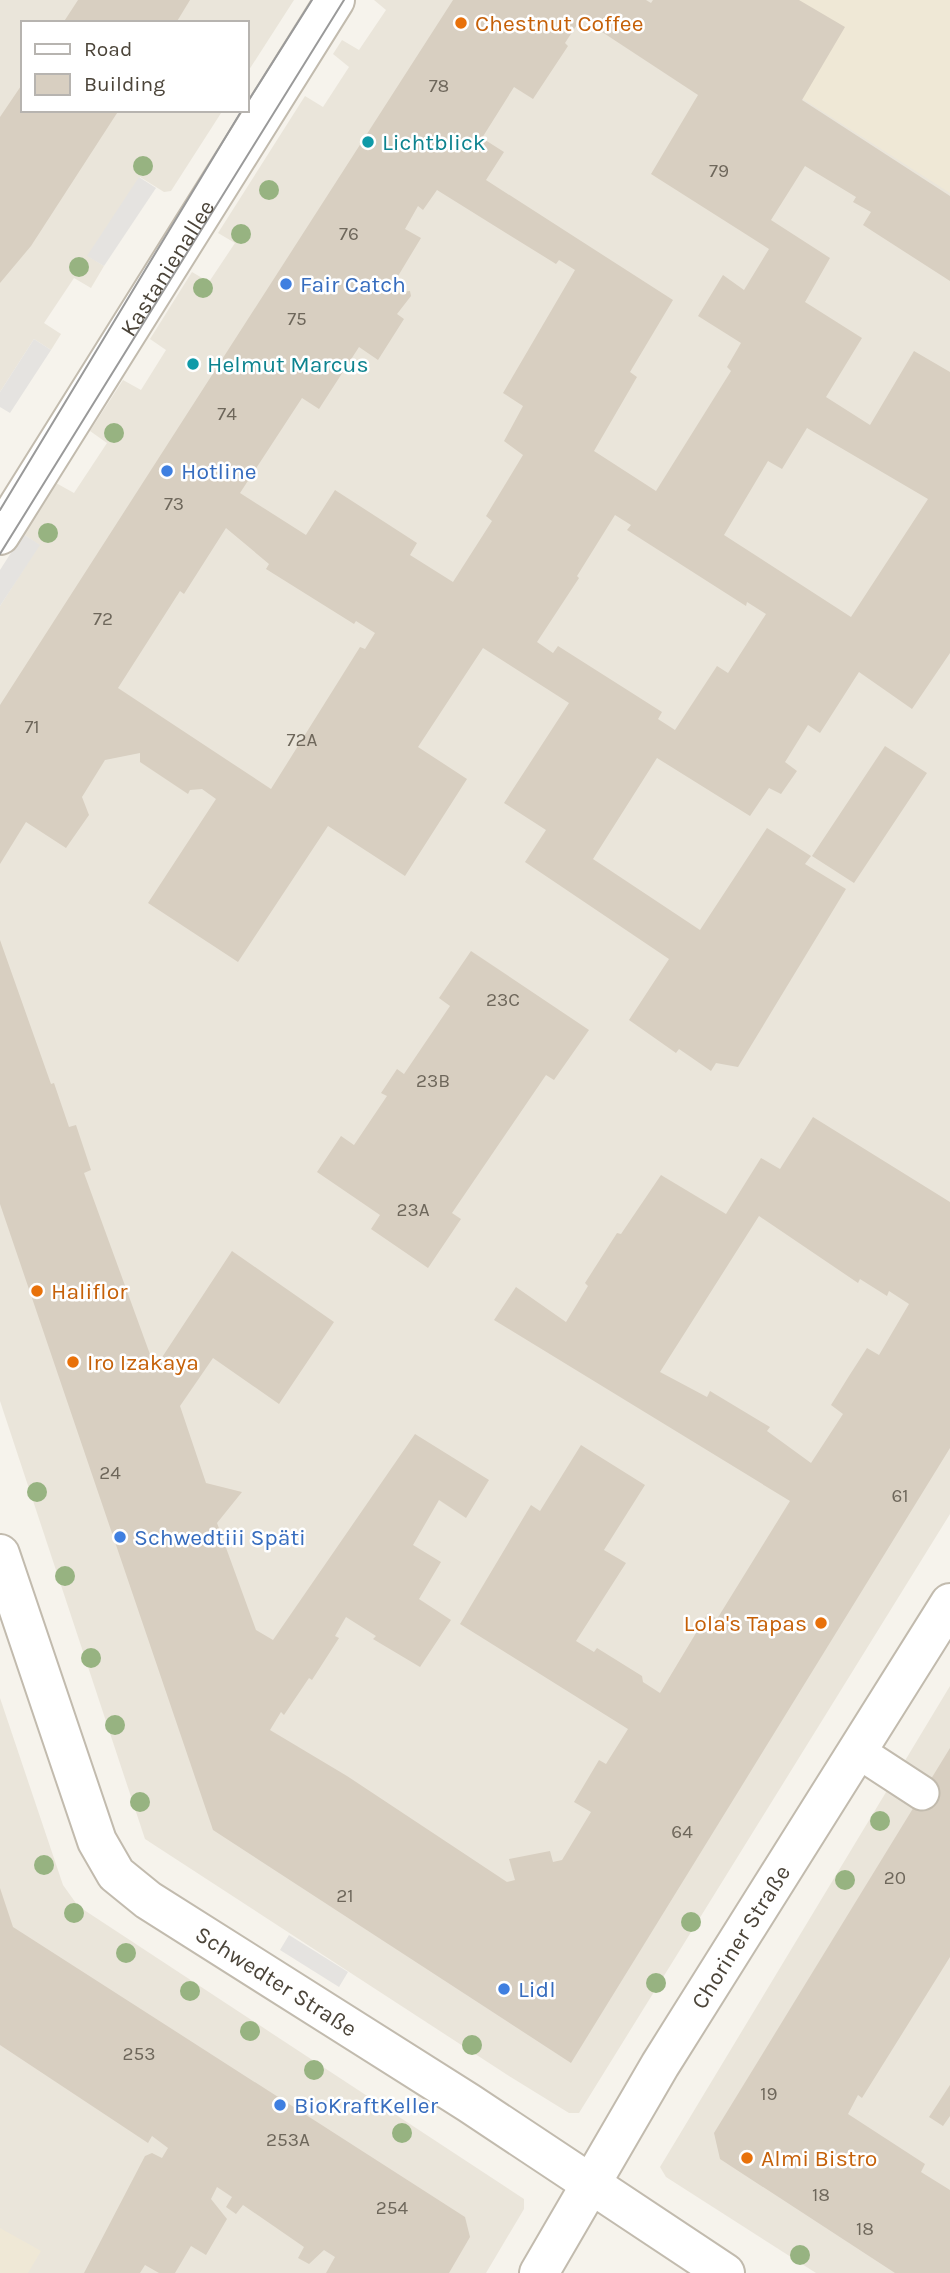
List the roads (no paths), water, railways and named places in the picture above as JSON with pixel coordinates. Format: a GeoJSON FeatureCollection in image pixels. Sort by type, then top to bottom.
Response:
{"type":"FeatureCollection","features":[{"type":"Feature","properties":{"kind":"street","name":"Kastanienallee"},"geometry":{"type":"LineString","coordinates":[[0,535],[335,0]]}},
{"type":"Feature","properties":{"kind":"street","name":"Schwedter Straße"},"geometry":{"type":"LineString","coordinates":[[0,1553],[97,1841],[116,1874],[148,1899],[725,2273]]}},
{"type":"Feature","properties":{"kind":"street","name":"Choriner Straße"},"geometry":{"type":"LineString","coordinates":[[538,2273],[667,2053],[950,1603]]}},
{"type":"Feature","properties":{"kind":"lane"},"geometry":{"type":"LineString","coordinates":[[856,1750],[922,1793]]}},
{"type":"Feature","properties":{"kind":"tram line"},"geometry":{"type":"LineString","coordinates":[[248,101],[312,0]]}},
{"type":"Feature","properties":{"kind":"tram line"},"geometry":{"type":"LineString","coordinates":[[0,554],[344,0]]}},
{"type":"Feature","properties":{"kind":"tram line"},"geometry":{"type":"LineString","coordinates":[[0,510],[241,112]]}},
{"type":"Feature","properties":{"kind":"place","name":"Chestnut Coffee"},"geometry":{"type":"Point","coordinates":[461,23]}},
{"type":"Feature","properties":{"kind":"place","name":"Lichtblick"},"geometry":{"type":"Point","coordinates":[368,142]}},
{"type":"Feature","properties":{"kind":"place","name":"Fair Catch"},"geometry":{"type":"Point","coordinates":[286,284]}},
{"type":"Feature","properties":{"kind":"place","name":"Helmut Marcus"},"geometry":{"type":"Point","coordinates":[193,364]}},
{"type":"Feature","properties":{"kind":"place","name":"Hotline"},"geometry":{"type":"Point","coordinates":[167,471]}},
{"type":"Feature","properties":{"kind":"place","name":"Haliflor"},"geometry":{"type":"Point","coordinates":[37,1291]}},
{"type":"Feature","properties":{"kind":"place","name":"Iro Izakaya"},"geometry":{"type":"Point","coordinates":[73,1362]}},
{"type":"Feature","properties":{"kind":"place","name":"Schwedtiii Späti"},"geometry":{"type":"Point","coordinates":[120,1537]}},
{"type":"Feature","properties":{"kind":"place","name":"Lola's Tapas"},"geometry":{"type":"Point","coordinates":[821,1623]}},
{"type":"Feature","properties":{"kind":"place","name":"Lidl"},"geometry":{"type":"Point","coordinates":[504,1989]}},
{"type":"Feature","properties":{"kind":"place","name":"BioKraftKeller"},"geometry":{"type":"Point","coordinates":[280,2105]}},
{"type":"Feature","properties":{"kind":"place","name":"Almi Bistro"},"geometry":{"type":"Point","coordinates":[747,2158]}}]}
